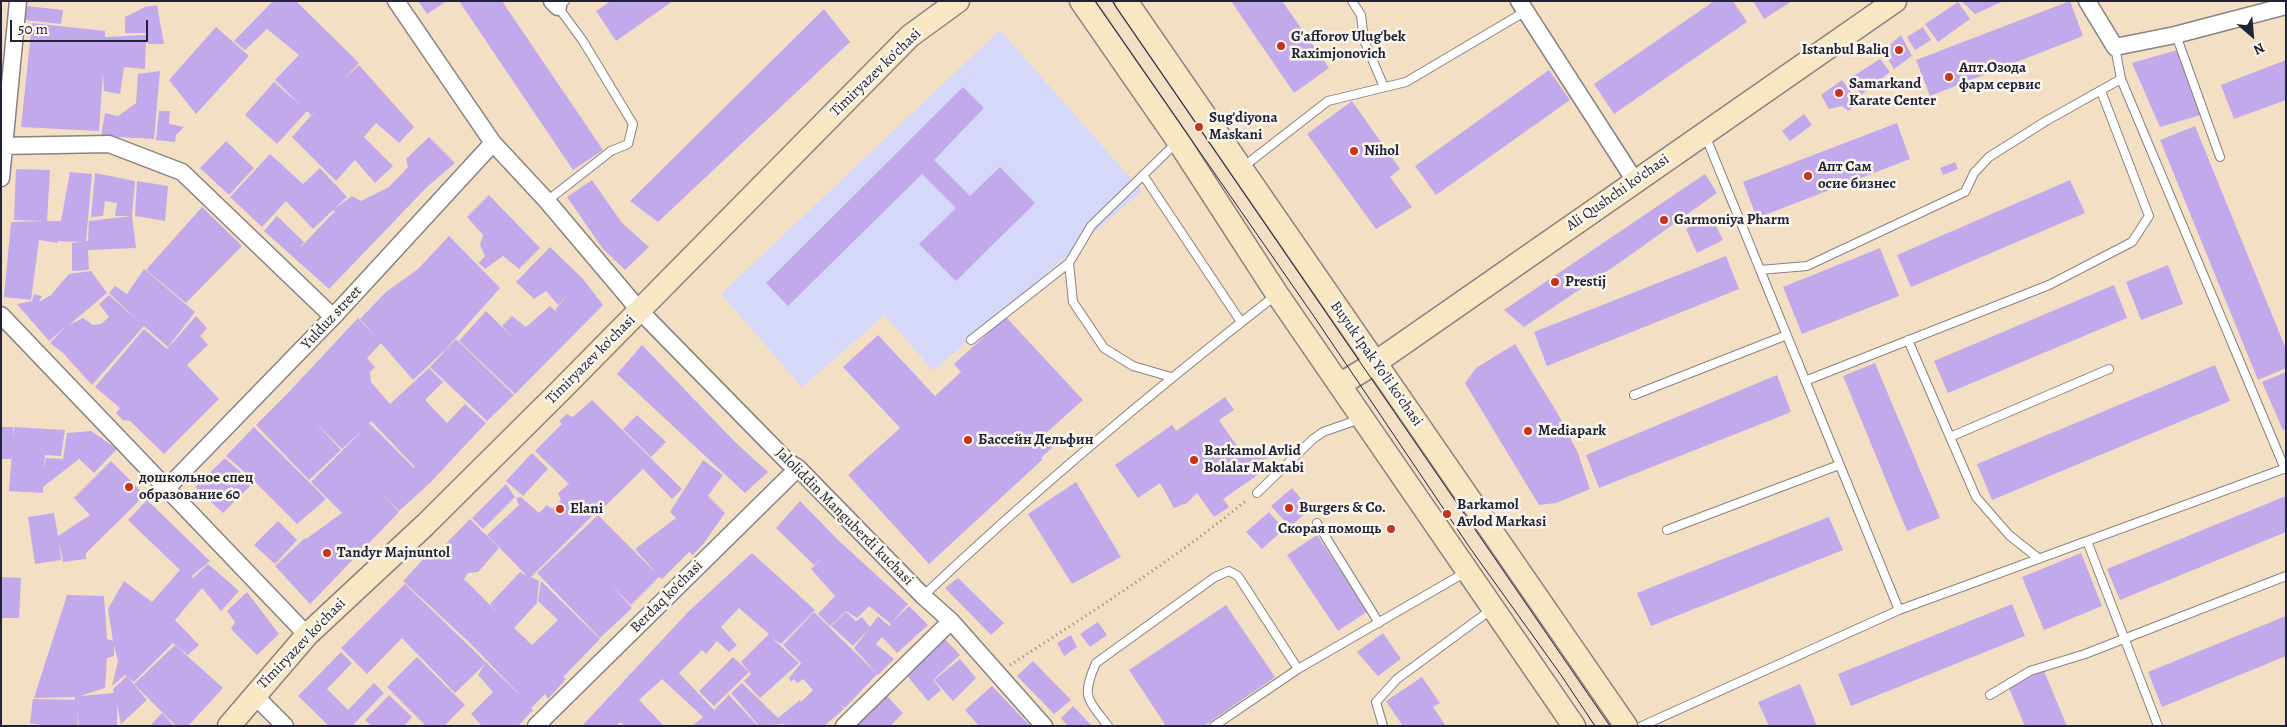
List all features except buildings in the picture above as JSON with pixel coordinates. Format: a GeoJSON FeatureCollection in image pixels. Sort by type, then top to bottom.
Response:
{"type":"FeatureCollection","features":[{"type":"Feature","properties":{"kind":"main road","name":"Timiryazev ko'chasi"},"geometry":{"type":"LineString","coordinates":[[230,726],[254,695],[307,636],[425,525],[640,311],[910,36],[958,1]]}},
{"type":"Feature","properties":{"kind":"main road"},"geometry":{"type":"LineString","coordinates":[[1081,1],[1178,141],[1277,294],[1364,417],[1574,726]]}},
{"type":"Feature","properties":{"kind":"main road","name":"Buyuk Ipak Yo'li ko'chasi"},"geometry":{"type":"LineString","coordinates":[[1126,1],[1626,726]]}},
{"type":"Feature","properties":{"kind":"main road","name":"Ali Qushchi ko'chasi"},"geometry":{"type":"LineString","coordinates":[[1341,384],[1375,363],[1895,1]]}},
{"type":"Feature","properties":{"kind":"street"},"geometry":{"type":"LineString","coordinates":[[1,178],[18,1]]}},
{"type":"Feature","properties":{"kind":"street","name":"Jaloliddin Manguberdi kuchasi"},"geometry":{"type":"LineString","coordinates":[[396,1],[493,143],[547,201],[640,311],[788,462],[798,468],[923,596],[951,621],[1044,726]]}},
{"type":"Feature","properties":{"kind":"street"},"geometry":{"type":"LineString","coordinates":[[2087,1],[2115,47],[2176,35],[2286,6]]}},
{"type":"Feature","properties":{"kind":"street"},"geometry":{"type":"LineString","coordinates":[[1522,6],[1635,181]]}},
{"type":"Feature","properties":{"kind":"street","name":"Yulduz street"},"geometry":{"type":"LineString","coordinates":[[167,488],[333,317],[493,143]]}},
{"type":"Feature","properties":{"kind":"street"},"geometry":{"type":"LineString","coordinates":[[3,146],[109,144],[182,172],[333,317]]}},
{"type":"Feature","properties":{"kind":"street"},"geometry":{"type":"LineString","coordinates":[[1,315],[307,636]]}},
{"type":"Feature","properties":{"kind":"street","name":"Berdaq ko'chasi"},"geometry":{"type":"LineString","coordinates":[[536,726],[798,468]]}},
{"type":"Feature","properties":{"kind":"street"},"geometry":{"type":"LineString","coordinates":[[844,726],[951,621]]}},
{"type":"Feature","properties":{"kind":"street"},"geometry":{"type":"LineString","coordinates":[[254,695],[285,726]]}},
{"type":"Feature","properties":{"kind":"lane"},"geometry":{"type":"LineString","coordinates":[[1352,1],[1361,15],[1364,40],[1384,87]]}},
{"type":"Feature","properties":{"kind":"lane"},"geometry":{"type":"LineString","coordinates":[[547,201],[611,151],[628,144],[633,124],[558,3]]}},
{"type":"Feature","properties":{"kind":"lane"},"geometry":{"type":"LineString","coordinates":[[1241,168],[1328,102],[1406,82],[1522,6]]}},
{"type":"Feature","properties":{"kind":"lane"},"geometry":{"type":"LineString","coordinates":[[2176,35],[2220,158]]}},
{"type":"Feature","properties":{"kind":"lane"},"geometry":{"type":"LineString","coordinates":[[1642,726],[1899,610],[2285,469],[2121,79],[2115,47]]}},
{"type":"Feature","properties":{"kind":"lane"},"geometry":{"type":"LineString","coordinates":[[1760,270],[1807,266],[1965,192],[1974,173],[1989,158],[2046,121],[2121,79]]}},
{"type":"Feature","properties":{"kind":"lane"},"geometry":{"type":"LineString","coordinates":[[1805,381],[2049,285],[2132,242],[2149,216],[2101,91]]}},
{"type":"Feature","properties":{"kind":"lane"},"geometry":{"type":"LineString","coordinates":[[1704,133],[1899,610]]}},
{"type":"Feature","properties":{"kind":"lane"},"geometry":{"type":"LineString","coordinates":[[971,340],[1069,264],[1091,226],[1178,141]]}},
{"type":"Feature","properties":{"kind":"lane"},"geometry":{"type":"LineString","coordinates":[[1143,175],[1241,322]]}},
{"type":"Feature","properties":{"kind":"lane"},"geometry":{"type":"LineString","coordinates":[[1069,264],[1074,302],[1104,348],[1133,366],[1171,377]]}},
{"type":"Feature","properties":{"kind":"lane"},"geometry":{"type":"LineString","coordinates":[[923,596],[972,550],[1171,377],[1277,294]]}},
{"type":"Feature","properties":{"kind":"lane"},"geometry":{"type":"LineString","coordinates":[[1634,396],[1787,336]]}},
{"type":"Feature","properties":{"kind":"lane"},"geometry":{"type":"LineString","coordinates":[[1908,340],[1976,497],[2009,535],[2038,558]]}},
{"type":"Feature","properties":{"kind":"lane"},"geometry":{"type":"LineString","coordinates":[[1950,437],[2109,368]]}},
{"type":"Feature","properties":{"kind":"lane"},"geometry":{"type":"LineString","coordinates":[[1257,492],[1313,439],[1323,432],[1364,417]]}},
{"type":"Feature","properties":{"kind":"lane"},"geometry":{"type":"LineString","coordinates":[[1667,530],[1839,464]]}},
{"type":"Feature","properties":{"kind":"lane"},"geometry":{"type":"LineString","coordinates":[[1317,523],[1379,623]]}},
{"type":"Feature","properties":{"kind":"lane"},"geometry":{"type":"LineString","coordinates":[[2087,540],[2158,726]]}},
{"type":"Feature","properties":{"kind":"lane"},"geometry":{"type":"LineString","coordinates":[[1108,726],[1088,699],[1086,685],[1096,663],[1215,577],[1229,571],[1238,576],[1298,669]]}},
{"type":"Feature","properties":{"kind":"lane"},"geometry":{"type":"LineString","coordinates":[[1214,726],[1298,669],[1469,571]]}},
{"type":"Feature","properties":{"kind":"lane"},"geometry":{"type":"LineString","coordinates":[[1990,695],[2030,671],[2086,654],[2286,576]]}},
{"type":"Feature","properties":{"kind":"lane"},"geometry":{"type":"LineString","coordinates":[[1384,726],[1376,702],[1397,679],[1494,608]]}},
{"type":"Feature","properties":{"kind":"path"},"geometry":{"type":"LineString","coordinates":[[997,673],[1173,558],[1257,492]]}},
{"type":"Feature","properties":{"kind":"shaded area"},"geometry":{"type":"Polygon","coordinates":[[[1000,30],[1142,191],[933,371],[885,315],[802,387],[721,294],[1000,30]]]}},
{"type":"Feature","properties":{"kind":"tram line"},"geometry":{"type":"LineString","coordinates":[[1095,1],[1313,315],[1470,548],[1595,726]]}},
{"type":"Feature","properties":{"kind":"tram line"},"geometry":{"type":"LineString","coordinates":[[1112,1],[1610,726]]}},
{"type":"Feature","properties":{"kind":"place","name":"G'afforov Ulug'bek Raximjonovich"},"geometry":{"type":"Point","coordinates":[1281,46]}},
{"type":"Feature","properties":{"kind":"place","name":"Istanbul Baliq"},"geometry":{"type":"Point","coordinates":[1899,50]}},
{"type":"Feature","properties":{"kind":"place","name":"Апт.Озода фарм сервис"},"geometry":{"type":"Point","coordinates":[1949,77]}},
{"type":"Feature","properties":{"kind":"place","name":"Samarkand Karate Center"},"geometry":{"type":"Point","coordinates":[1839,93]}},
{"type":"Feature","properties":{"kind":"place","name":"Sug'diyona Maskani"},"geometry":{"type":"Point","coordinates":[1199,127]}},
{"type":"Feature","properties":{"kind":"place","name":"Nihol"},"geometry":{"type":"Point","coordinates":[1354,151]}},
{"type":"Feature","properties":{"kind":"place","name":"Апт Сам осие бизнес"},"geometry":{"type":"Point","coordinates":[1808,176]}},
{"type":"Feature","properties":{"kind":"place","name":"Garmoniya Pharm"},"geometry":{"type":"Point","coordinates":[1664,220]}},
{"type":"Feature","properties":{"kind":"place","name":"Prestij"},"geometry":{"type":"Point","coordinates":[1555,282]}},
{"type":"Feature","properties":{"kind":"place","name":"Mediapark"},"geometry":{"type":"Point","coordinates":[1528,431]}},
{"type":"Feature","properties":{"kind":"place","name":"Бассейн Дельфин"},"geometry":{"type":"Point","coordinates":[968,440]}},
{"type":"Feature","properties":{"kind":"place","name":"Barkamol Avlid Bolalar Maktabi"},"geometry":{"type":"Point","coordinates":[1194,460]}},
{"type":"Feature","properties":{"kind":"place","name":"дошкольное спец образование 60"},"geometry":{"type":"Point","coordinates":[129,487]}},
{"type":"Feature","properties":{"kind":"place","name":"Burgers & Co."},"geometry":{"type":"Point","coordinates":[1289,508]}},
{"type":"Feature","properties":{"kind":"place","name":"Elani"},"geometry":{"type":"Point","coordinates":[560,509]}},
{"type":"Feature","properties":{"kind":"place","name":"Barkamol Avlod Markasi"},"geometry":{"type":"Point","coordinates":[1447,514]}},
{"type":"Feature","properties":{"kind":"place","name":"Скорая помощь"},"geometry":{"type":"Point","coordinates":[1391,529]}},
{"type":"Feature","properties":{"kind":"place","name":"Tandyr Majnuntol"},"geometry":{"type":"Point","coordinates":[327,553]}}]}
